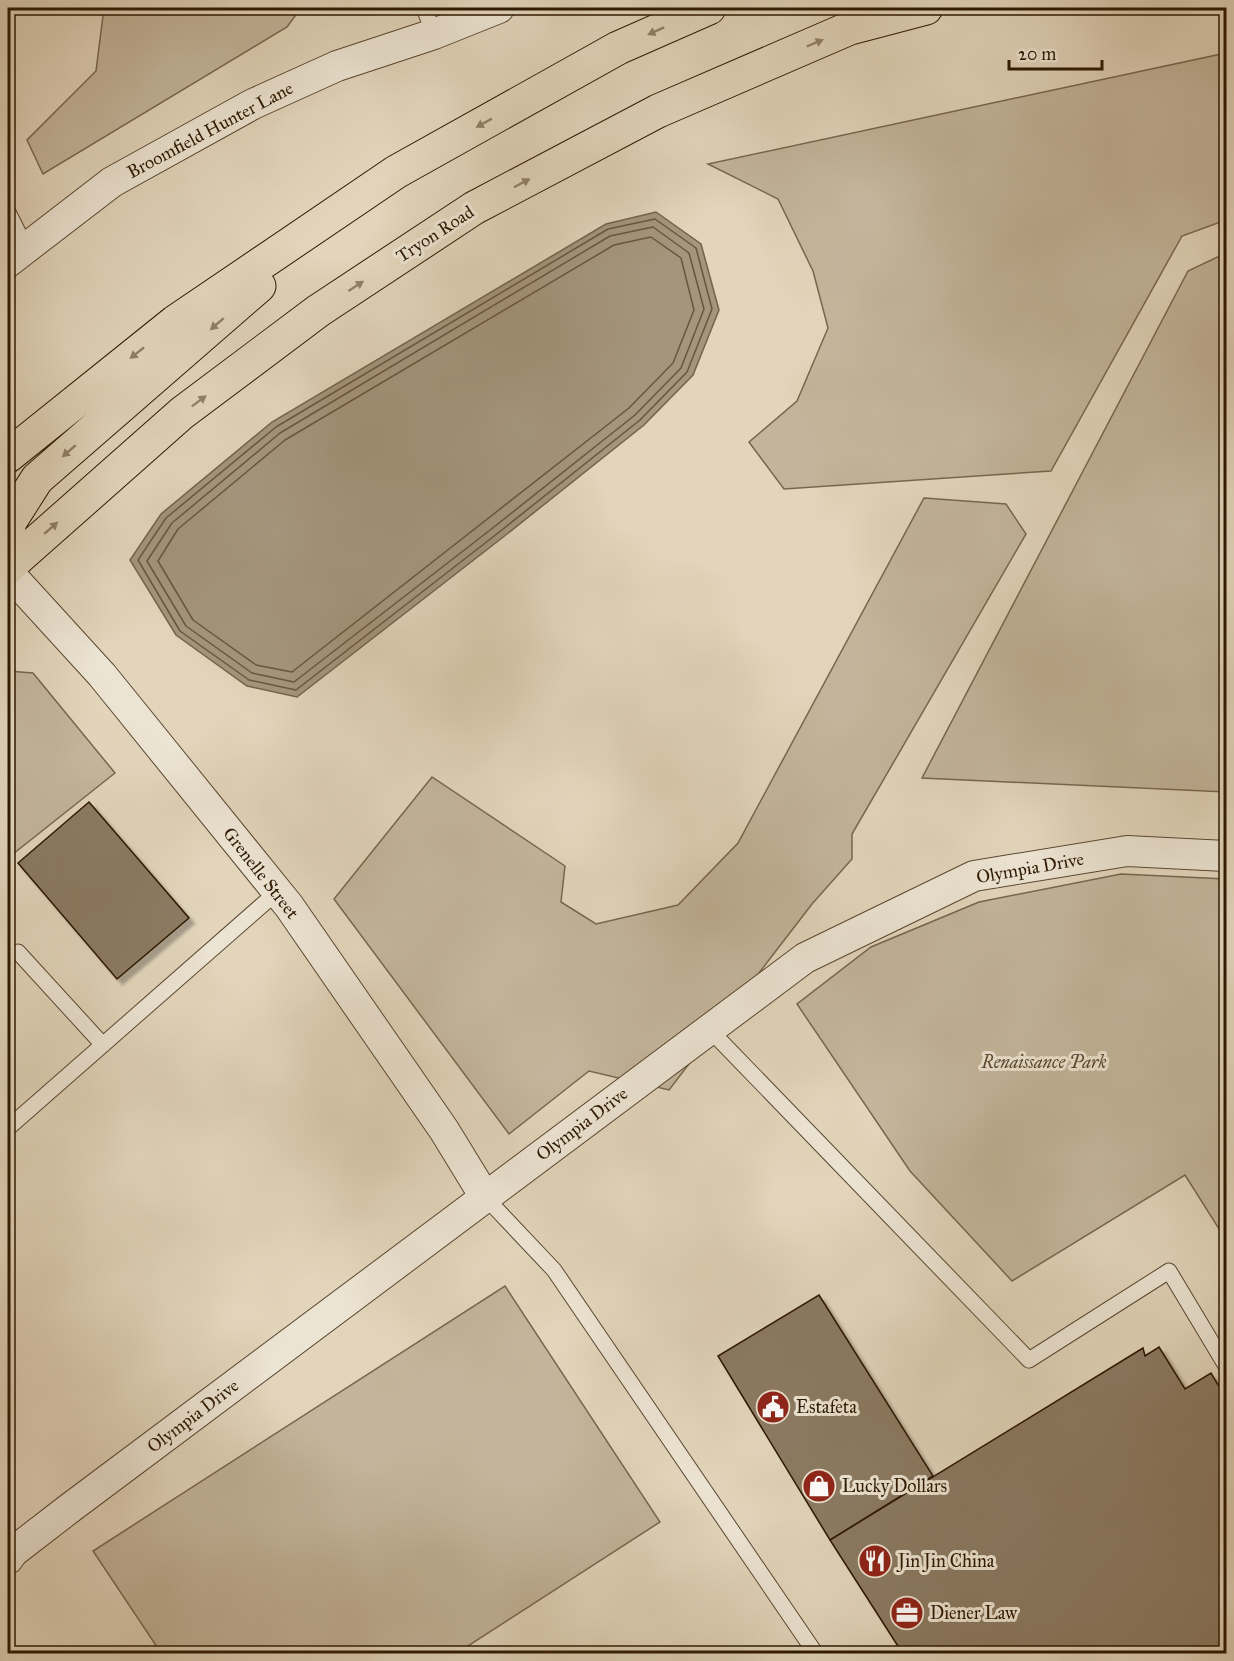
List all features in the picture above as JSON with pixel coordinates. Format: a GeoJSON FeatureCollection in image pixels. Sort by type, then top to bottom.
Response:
{"type":"FeatureCollection","features":[{"type":"Feature","properties":{"kind":"main road"},"geometry":{"type":"LineString","coordinates":[[8,456],[175,322],[396,172],[618,48],[709,8]]}},
{"type":"Feature","properties":{"kind":"main road","name":"Tryon Road"},"geometry":{"type":"LineString","coordinates":[[8,567],[182,413],[318,311],[474,208],[668,106],[850,28],[926,8]]}},
{"type":"Feature","properties":{"kind":"main road"},"geometry":{"type":"LineString","coordinates":[[8,540],[9,523],[38,478],[248,297],[354,200]]}},
{"type":"Feature","properties":{"kind":"street","name":"Broomfield Hunter Lane"},"geometry":{"type":"LineString","coordinates":[[17,255],[112,182],[253,104],[429,21],[499,8]]}},
{"type":"Feature","properties":{"kind":"street","name":"Grenelle Street"},"geometry":{"type":"LineString","coordinates":[[8,572],[102,675],[278,892],[444,1130],[484,1197]]}},
{"type":"Feature","properties":{"kind":"street","name":"Olympia Drive"},"geometry":{"type":"LineString","coordinates":[[8,1559],[29,1539],[805,958],[975,876],[1127,851],[1227,856]]}},
{"type":"Feature","properties":{"kind":"lane"},"geometry":{"type":"LineString","coordinates":[[8,212],[17,255]]}},
{"type":"Feature","properties":{"kind":"lane"},"geometry":{"type":"LineString","coordinates":[[8,1128],[278,892]]}},
{"type":"Feature","properties":{"kind":"lane"},"geometry":{"type":"LineString","coordinates":[[18,952],[103,1045]]}},
{"type":"Feature","properties":{"kind":"lane"},"geometry":{"type":"LineString","coordinates":[[709,1029],[1029,1360],[1169,1271],[1227,1366]]}},
{"type":"Feature","properties":{"kind":"lane"},"geometry":{"type":"LineString","coordinates":[[484,1197],[554,1270],[816,1653]]}},
{"type":"Feature","properties":{"kind":"green space"},"geometry":{"type":"Polygon","coordinates":[[[104,8],[301,8],[287,27],[43,174],[27,140],[96,71],[104,8]]]}},
{"type":"Feature","properties":{"kind":"green space"},"geometry":{"type":"Polygon","coordinates":[[[1226,53],[1226,220],[1182,236],[1051,471],[784,489],[749,442],[797,401],[828,328],[813,271],[778,199],[708,164],[1226,53]]]}},
{"type":"Feature","properties":{"kind":"green space"},"geometry":{"type":"Polygon","coordinates":[[[1226,253],[1226,792],[922,778],[1188,271],[1226,253]]]}},
{"type":"Feature","properties":{"kind":"green space"},"geometry":{"type":"Polygon","coordinates":[[[924,498],[1006,504],[1026,534],[852,834],[852,859],[812,904],[669,1090],[589,1071],[509,1134],[334,899],[432,777],[565,866],[561,902],[596,924],[678,905],[738,843],[924,498]]]}},
{"type":"Feature","properties":{"kind":"green space"},"geometry":{"type":"Polygon","coordinates":[[[8,671],[33,673],[115,773],[8,858],[8,671]]]}},
{"type":"Feature","properties":{"kind":"green space","name":"Renaissance Park"},"geometry":{"type":"Polygon","coordinates":[[[1121,874],[1226,879],[1226,1240],[1185,1175],[1012,1281],[910,1171],[797,1004],[871,947],[979,902],[1121,874]]]}},
{"type":"Feature","properties":{"kind":"green space"},"geometry":{"type":"Polygon","coordinates":[[[505,1286],[660,1522],[457,1653],[161,1653],[93,1551],[505,1286]]]}},
{"type":"Feature","properties":{"kind":"water"},"geometry":{"type":"Polygon","coordinates":[[[656,212],[701,244],[719,310],[693,375],[644,425],[297,697],[247,686],[176,635],[130,560],[161,514],[272,422],[606,224],[656,212]]]}},
{"type":"Feature","properties":{"kind":"building"},"geometry":{"type":"Polygon","coordinates":[[[89,802],[189,918],[117,979],[18,863],[89,802]]]}},
{"type":"Feature","properties":{"kind":"building"},"geometry":{"type":"Polygon","coordinates":[[[819,1295],[933,1476],[830,1540],[718,1356],[819,1295]]]}},
{"type":"Feature","properties":{"kind":"building"},"geometry":{"type":"Polygon","coordinates":[[[1159,1347],[1185,1389],[1211,1373],[1226,1398],[1226,1654],[903,1654],[830,1540],[1143,1348],[1145,1356],[1159,1347]]]}},
{"type":"Feature","properties":{"kind":"place","name":"Estafeta"},"geometry":{"type":"Point","coordinates":[773,1407]}},
{"type":"Feature","properties":{"kind":"place","name":"Lucky Dollars"},"geometry":{"type":"Point","coordinates":[819,1486]}},
{"type":"Feature","properties":{"kind":"place","name":"Jin Jin China"},"geometry":{"type":"Point","coordinates":[875,1561]}},
{"type":"Feature","properties":{"kind":"place","name":"Diener Law"},"geometry":{"type":"Point","coordinates":[907,1613]}}]}
